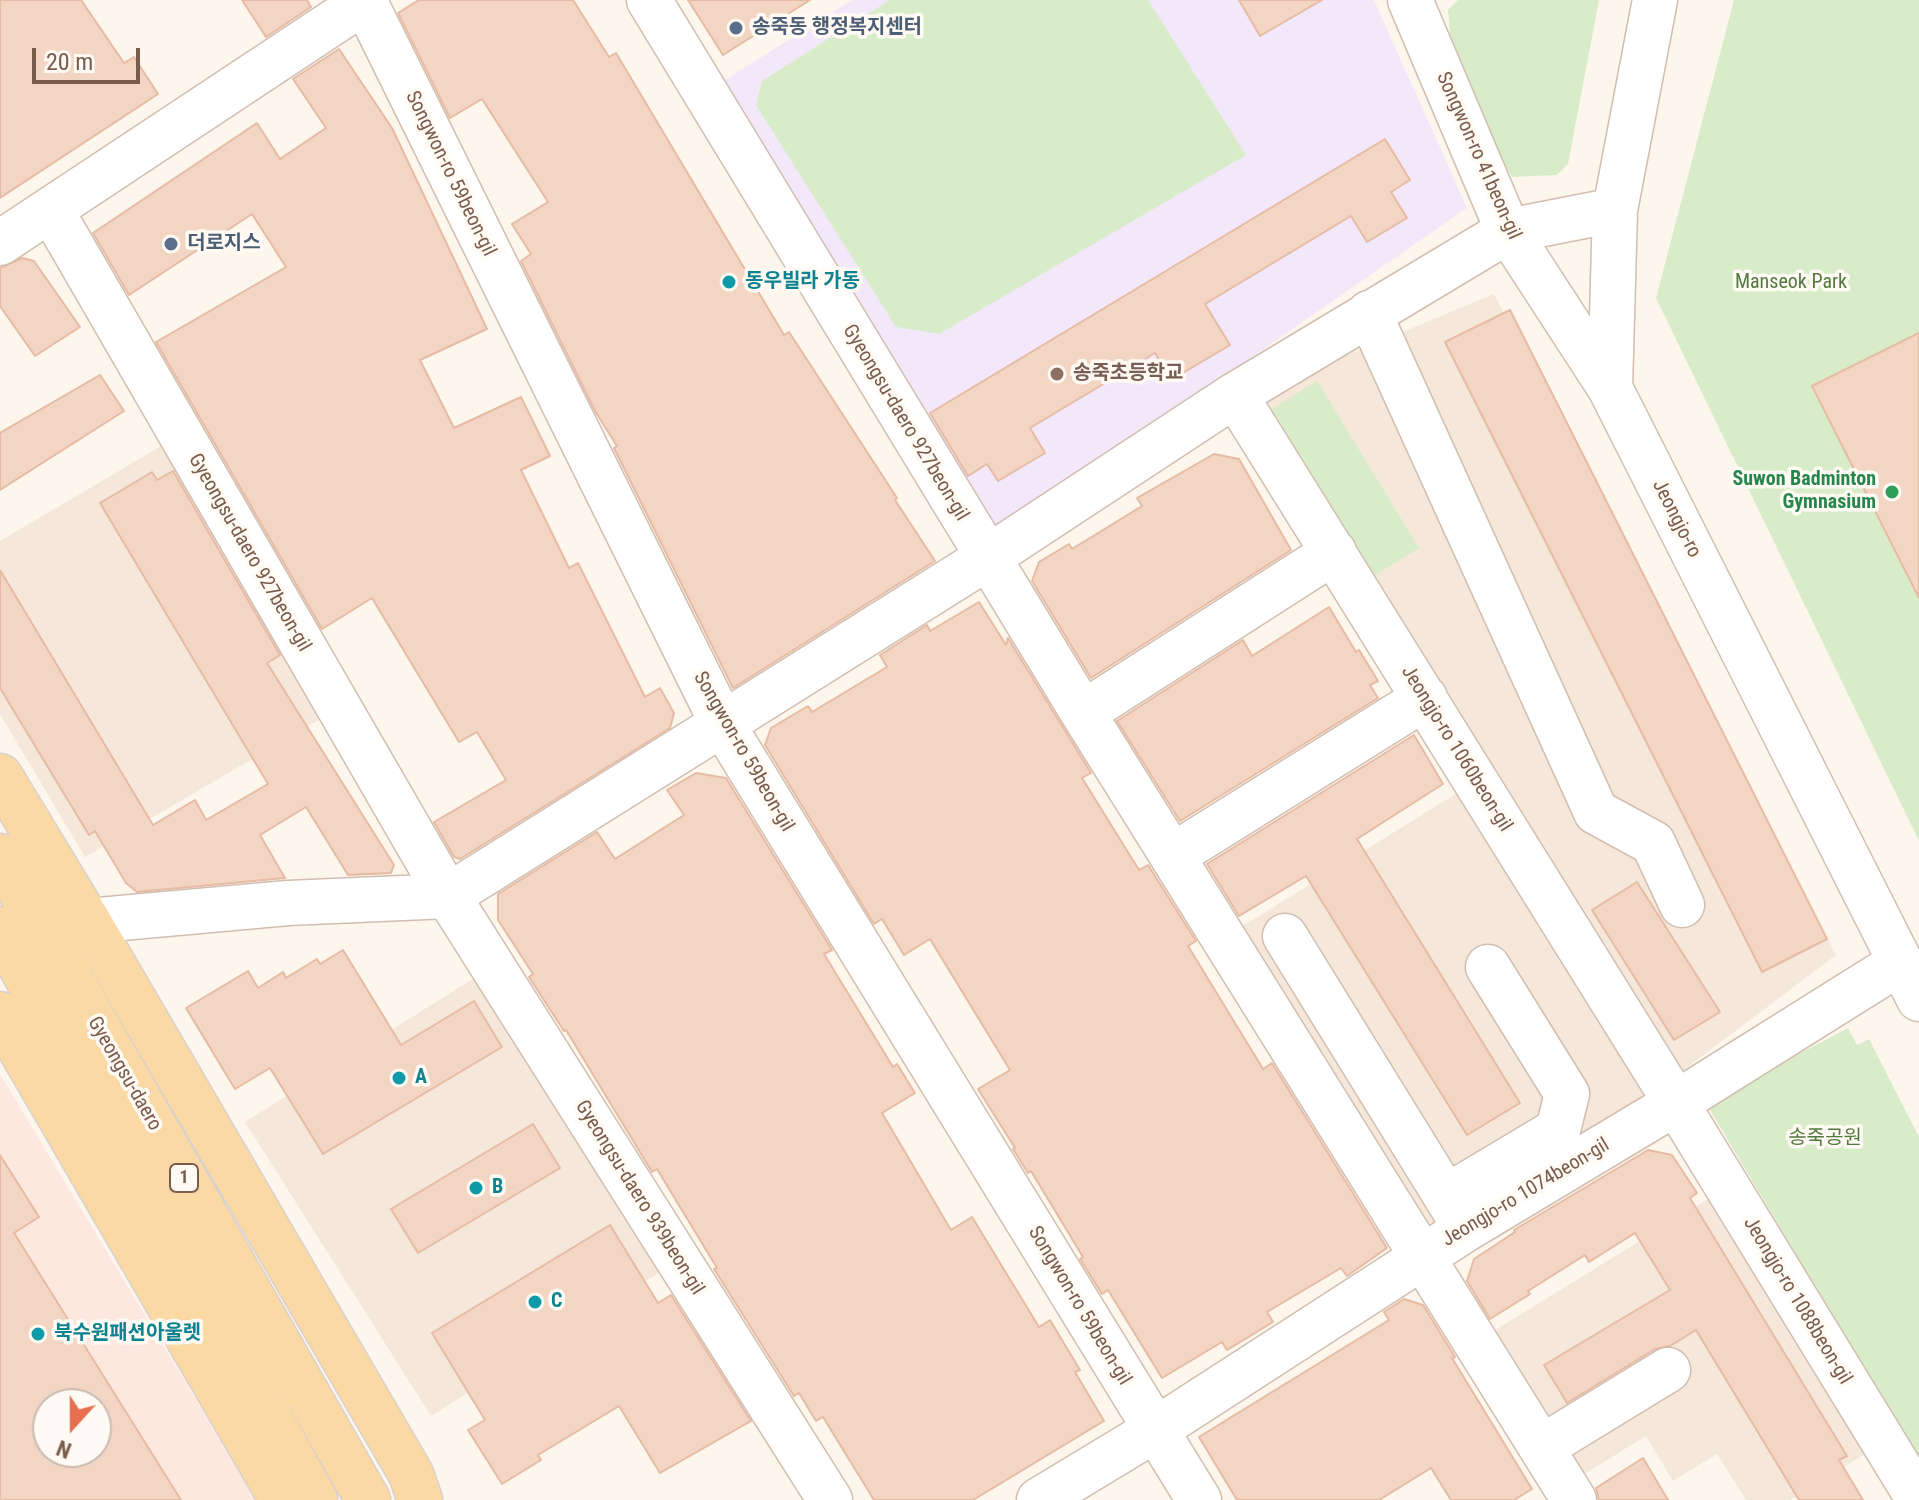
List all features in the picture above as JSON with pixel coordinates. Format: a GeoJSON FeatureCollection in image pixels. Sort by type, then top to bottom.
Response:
{"type":"FeatureCollection","features":[{"type":"Feature","properties":{"kind":"main road"},"geometry":{"type":"LineString","coordinates":[[0,776],[403,1461],[420,1500]]}},
{"type":"Feature","properties":{"kind":"main road","name":"Gyeongsu-daero"},"geometry":{"type":"LineString","coordinates":[[0,856],[368,1500]]}},
{"type":"Feature","properties":{"kind":"main road","name":"Gyeongsu-daero"},"geometry":{"type":"LineString","coordinates":[[0,929],[315,1500]]}},
{"type":"Feature","properties":{"kind":"main road"},"geometry":{"type":"LineString","coordinates":[[0,1014],[282,1500]]}},
{"type":"Feature","properties":{"kind":"street"},"geometry":{"type":"LineString","coordinates":[[0,243],[366,0]]}},
{"type":"Feature","properties":{"kind":"street","name":"Songwon-ro 59beon-gil"},"geometry":{"type":"LineString","coordinates":[[366,0],[723,725],[1199,1500]]}},
{"type":"Feature","properties":{"kind":"street","name":"Gyeongsu-daero 927beon-gil"},"geometry":{"type":"LineString","coordinates":[[649,0],[987,558]]}},
{"type":"Feature","properties":{"kind":"street","name":"Jeongjo-ro"},"geometry":{"type":"LineString","coordinates":[[1655,0],[1615,210],[1610,388],[1910,981]]}},
{"type":"Feature","properties":{"kind":"street","name":"Songwon-ro 41beon-gil"},"geometry":{"type":"LineString","coordinates":[[1416,3],[1508,231],[1610,388]]}},
{"type":"Feature","properties":{"kind":"street","name":"Gyeongsu-daero 927beon-gil"},"geometry":{"type":"LineString","coordinates":[[51,210],[448,896]]}},
{"type":"Feature","properties":{"kind":"street"},"geometry":{"type":"LineString","coordinates":[[88,921],[288,903],[448,896],[987,558],[1235,395],[1508,231],[1615,210]]}},
{"type":"Feature","properties":{"kind":"street"},"geometry":{"type":"LineString","coordinates":[[1369,313],[1596,812],[1653,843],[1682,905]]}},
{"type":"Feature","properties":{"kind":"street","name":"Jeongjo-ro 1060beon-gil"},"geometry":{"type":"LineString","coordinates":[[1235,395],[1676,1103]]}},
{"type":"Feature","properties":{"kind":"street"},"geometry":{"type":"LineString","coordinates":[[1083,713],[1334,552]]}},
{"type":"Feature","properties":{"kind":"street"},"geometry":{"type":"LineString","coordinates":[[987,558],[1574,1500]]}},
{"type":"Feature","properties":{"kind":"street"},"geometry":{"type":"LineString","coordinates":[[1172,856],[1425,698]]}},
{"type":"Feature","properties":{"kind":"street","name":"Gyeongsu-daero 939beon-gil"},"geometry":{"type":"LineString","coordinates":[[448,896],[830,1500]]}},
{"type":"Feature","properties":{"kind":"street"},"geometry":{"type":"LineString","coordinates":[[1285,936],[1456,1213],[1558,1130],[1567,1094],[1488,967]]}},
{"type":"Feature","properties":{"kind":"street","name":"Jeongjo-ro 1074beon-gil"},"geometry":{"type":"LineString","coordinates":[[1039,1500],[1155,1430],[1422,1256],[1456,1213],[1910,981]]}},
{"type":"Feature","properties":{"kind":"street","name":"Jeongjo-ro 1088beon-gil"},"geometry":{"type":"LineString","coordinates":[[1676,1103],[1919,1500]]}},
{"type":"Feature","properties":{"kind":"street"},"geometry":{"type":"LineString","coordinates":[[1542,1447],[1668,1370]]}},
{"type":"Feature","properties":{"kind":"shaded area","name":"송죽초등학교"},"geometry":{"type":"Polygon","coordinates":[[[852,0],[1374,0],[1467,208],[988,540],[714,87],[852,0]]]}},
{"type":"Feature","properties":{"kind":"shaded area"},"geometry":{"type":"Polygon","coordinates":[[[1494,294],[1836,955],[1681,1072],[1246,397],[1494,294]]]}},
{"type":"Feature","properties":{"kind":"shaded area"},"geometry":{"type":"Polygon","coordinates":[[[173,439],[334,711],[85,857],[0,714],[0,541],[173,439]]]}},
{"type":"Feature","properties":{"kind":"shaded area"},"geometry":{"type":"Polygon","coordinates":[[[1470,785],[1665,1098],[1425,1246],[1230,934],[1470,785]]]}},
{"type":"Feature","properties":{"kind":"shaded area"},"geometry":{"type":"Polygon","coordinates":[[[479,975],[665,1269],[431,1416],[245,1122],[479,975]]]}},
{"type":"Feature","properties":{"kind":"shaded area"},"geometry":{"type":"Polygon","coordinates":[[[0,1074],[256,1500],[0,1500],[0,1074]]]}},
{"type":"Feature","properties":{"kind":"shaded area"},"geometry":{"type":"Polygon","coordinates":[[[1726,1188],[1883,1443],[1790,1500],[1746,1500],[1717,1454],[1673,1481],[1646,1436],[1581,1476],[1492,1332],[1726,1188]]]}},
{"type":"Feature","properties":{"kind":"green space"},"geometry":{"type":"Polygon","coordinates":[[[890,0],[1148,0],[1246,155],[939,334],[896,327],[756,105],[762,81],[890,0]]]}},
{"type":"Feature","properties":{"kind":"green space"},"geometry":{"type":"Polygon","coordinates":[[[1458,0],[1599,0],[1568,164],[1557,175],[1512,177],[1482,126],[1453,67],[1448,10],[1458,0]]]}},
{"type":"Feature","properties":{"kind":"green space","name":"Manseok Park"},"geometry":{"type":"Polygon","coordinates":[[[1734,0],[1919,0],[1919,841],[1656,298],[1734,0]]]}},
{"type":"Feature","properties":{"kind":"green space"},"geometry":{"type":"Polygon","coordinates":[[[1317,381],[1419,548],[1374,576],[1272,409],[1317,381]]]}},
{"type":"Feature","properties":{"kind":"green space","name":"송죽공원"},"geometry":{"type":"Polygon","coordinates":[[[1848,1028],[1857,1045],[1869,1039],[1919,1137],[1919,1462],[1706,1103],[1848,1028]]]}},
{"type":"Feature","properties":{"kind":"building"},"geometry":{"type":"Polygon","coordinates":[[[0,0],[81,0],[124,63],[134,57],[158,94],[0,198],[0,0]]]}},
{"type":"Feature","properties":{"kind":"building"},"geometry":{"type":"Polygon","coordinates":[[[242,0],[307,0],[311,7],[266,37],[242,0]]]}},
{"type":"Feature","properties":{"kind":"building"},"geometry":{"type":"Polygon","coordinates":[[[419,0],[573,0],[609,57],[616,53],[784,335],[789,332],[935,561],[733,688],[614,448],[617,446],[595,411],[521,261],[531,254],[512,224],[548,202],[482,99],[450,118],[398,13],[419,0]]]}},
{"type":"Feature","properties":{"kind":"building","name":"송죽동 행정복지센터"},"geometry":{"type":"Polygon","coordinates":[[[688,0],[810,0],[723,55],[688,0]]]}},
{"type":"Feature","properties":{"kind":"building"},"geometry":{"type":"Polygon","coordinates":[[[1239,0],[1322,0],[1260,36],[1239,0]]]}},
{"type":"Feature","properties":{"kind":"building"},"geometry":{"type":"Polygon","coordinates":[[[339,49],[392,128],[487,329],[420,360],[454,428],[521,397],[550,456],[521,470],[569,568],[578,563],[645,697],[660,688],[674,713],[670,728],[460,859],[454,857],[434,822],[506,780],[477,732],[459,742],[372,598],[322,629],[156,342],[286,267],[252,214],[129,295],[93,233],[257,123],[280,159],[326,128],[293,79],[339,49]]]}},
{"type":"Feature","properties":{"kind":"building"},"geometry":{"type":"Polygon","coordinates":[[[1385,139],[1410,180],[1391,192],[1407,218],[1367,242],[1351,216],[1205,304],[1230,345],[1171,380],[1155,353],[1030,428],[1045,453],[998,481],[987,464],[968,476],[930,413],[1385,139]]]}},
{"type":"Feature","properties":{"kind":"building"},"geometry":{"type":"Polygon","coordinates":[[[22,258],[34,261],[80,327],[35,356],[0,306],[0,268],[22,258]]]}},
{"type":"Feature","properties":{"kind":"building"},"geometry":{"type":"Polygon","coordinates":[[[1510,310],[1827,939],[1762,972],[1445,342],[1510,310]]]}},
{"type":"Feature","properties":{"kind":"building","name":"Suwon Badminton Gymnasium"},"geometry":{"type":"Polygon","coordinates":[[[1919,333],[1919,598],[1812,386],[1919,333]]]}},
{"type":"Feature","properties":{"kind":"building"},"geometry":{"type":"Polygon","coordinates":[[[100,375],[124,411],[0,490],[0,433],[100,375]]]}},
{"type":"Feature","properties":{"kind":"building"},"geometry":{"type":"Polygon","coordinates":[[[1214,454],[1239,459],[1291,550],[1091,678],[1032,581],[1039,562],[1069,544],[1072,549],[1142,506],[1137,498],[1214,454]]]}},
{"type":"Feature","properties":{"kind":"building"},"geometry":{"type":"Polygon","coordinates":[[[173,471],[280,655],[267,663],[394,865],[391,873],[348,875],[306,807],[260,835],[285,878],[137,892],[126,883],[95,831],[89,835],[0,688],[0,570],[153,825],[195,800],[206,820],[268,784],[100,503],[152,472],[157,480],[173,471]]]}},
{"type":"Feature","properties":{"kind":"building"},"geometry":{"type":"Polygon","coordinates":[[[979,602],[1006,645],[1008,638],[1091,773],[1082,778],[1139,870],[1148,865],[1196,941],[1188,946],[1263,1069],[1272,1063],[1387,1248],[1347,1276],[1341,1268],[1267,1312],[1273,1322],[1227,1350],[1222,1342],[1162,1378],[1108,1290],[1102,1294],[1031,1171],[1028,1173],[978,1089],[1010,1070],[930,939],[904,955],[882,919],[874,924],[765,745],[771,728],[808,706],[812,712],[887,667],[880,655],[927,625],[930,631],[979,602]]]}},
{"type":"Feature","properties":{"kind":"building"},"geometry":{"type":"Polygon","coordinates":[[[1329,607],[1378,681],[1370,685],[1378,698],[1180,821],[1117,721],[1243,640],[1252,656],[1329,607]]]}},
{"type":"Feature","properties":{"kind":"building"},"geometry":{"type":"Polygon","coordinates":[[[1414,735],[1443,784],[1357,839],[1520,1103],[1467,1135],[1306,876],[1239,916],[1207,864],[1414,735]]]}},
{"type":"Feature","properties":{"kind":"building"},"geometry":{"type":"Polygon","coordinates":[[[696,773],[726,778],[832,950],[824,954],[893,1067],[897,1064],[915,1093],[882,1113],[951,1230],[972,1217],[1039,1327],[1050,1320],[1080,1370],[1075,1372],[1104,1421],[973,1500],[874,1500],[823,1417],[816,1421],[799,1393],[794,1396],[714,1269],[717,1268],[657,1169],[652,1172],[566,1030],[529,977],[533,974],[498,920],[498,894],[597,832],[615,859],[684,815],[667,790],[696,773]]]}},
{"type":"Feature","properties":{"kind":"building"},"geometry":{"type":"Polygon","coordinates":[[[1637,882],[1720,1012],[1674,1040],[1592,910],[1637,882]]]}},
{"type":"Feature","properties":{"kind":"building"},"geometry":{"type":"Polygon","coordinates":[[[343,950],[401,1045],[474,1001],[502,1047],[323,1154],[270,1068],[235,1089],[186,1008],[248,971],[258,988],[283,972],[286,978],[317,959],[320,964],[343,950]]]}},
{"type":"Feature","properties":{"kind":"building","name":"B"},"geometry":{"type":"Polygon","coordinates":[[[533,1124],[560,1168],[418,1253],[391,1209],[533,1124]]]}},
{"type":"Feature","properties":{"kind":"building"},"geometry":{"type":"Polygon","coordinates":[[[1648,1150],[1672,1155],[1697,1193],[1690,1198],[1847,1456],[1839,1460],[1863,1500],[1799,1500],[1696,1330],[1670,1346],[1655,1349],[1567,1403],[1544,1365],[1670,1290],[1635,1233],[1589,1262],[1585,1255],[1490,1319],[1467,1281],[1474,1259],[1514,1230],[1648,1150]]]}},
{"type":"Feature","properties":{"kind":"building","name":"북수원패션아울렛"},"geometry":{"type":"Polygon","coordinates":[[[0,1155],[39,1217],[14,1233],[111,1388],[32,1388],[32,1468],[112,1468],[112,1390],[181,1500],[0,1500],[0,1155]]]}},
{"type":"Feature","properties":{"kind":"building"},"geometry":{"type":"Polygon","coordinates":[[[610,1225],[658,1303],[671,1295],[751,1421],[660,1473],[619,1406],[538,1455],[541,1460],[502,1484],[468,1430],[485,1420],[432,1333],[610,1225]]]}},
{"type":"Feature","properties":{"kind":"building"},"geometry":{"type":"Polygon","coordinates":[[[1404,1299],[1423,1305],[1532,1489],[1514,1500],[1451,1500],[1431,1468],[1379,1500],[1237,1500],[1199,1437],[1389,1320],[1384,1312],[1404,1299]]]}},
{"type":"Feature","properties":{"kind":"building"},"geometry":{"type":"Polygon","coordinates":[[[1643,1458],[1668,1500],[1599,1500],[1596,1488],[1643,1458]]]}},
{"type":"Feature","properties":{"kind":"place","name":"송죽동 행정복지센터"},"geometry":{"type":"Point","coordinates":[736,28]}},
{"type":"Feature","properties":{"kind":"place","name":"더로지스"},"geometry":{"type":"Point","coordinates":[171,244]}},
{"type":"Feature","properties":{"kind":"place","name":"동우빌라 가동"},"geometry":{"type":"Point","coordinates":[729,282]}},
{"type":"Feature","properties":{"kind":"place","name":"송죽초등학교"},"geometry":{"type":"Point","coordinates":[1057,374]}},
{"type":"Feature","properties":{"kind":"place","name":"Suwon Badminton Gymnasium"},"geometry":{"type":"Point","coordinates":[1892,492]}},
{"type":"Feature","properties":{"kind":"place","name":"A"},"geometry":{"type":"Point","coordinates":[399,1078]}},
{"type":"Feature","properties":{"kind":"place","name":"B"},"geometry":{"type":"Point","coordinates":[476,1188]}},
{"type":"Feature","properties":{"kind":"place","name":"C"},"geometry":{"type":"Point","coordinates":[535,1302]}},
{"type":"Feature","properties":{"kind":"place","name":"북수원패션아울렛"},"geometry":{"type":"Point","coordinates":[38,1334]}}]}
